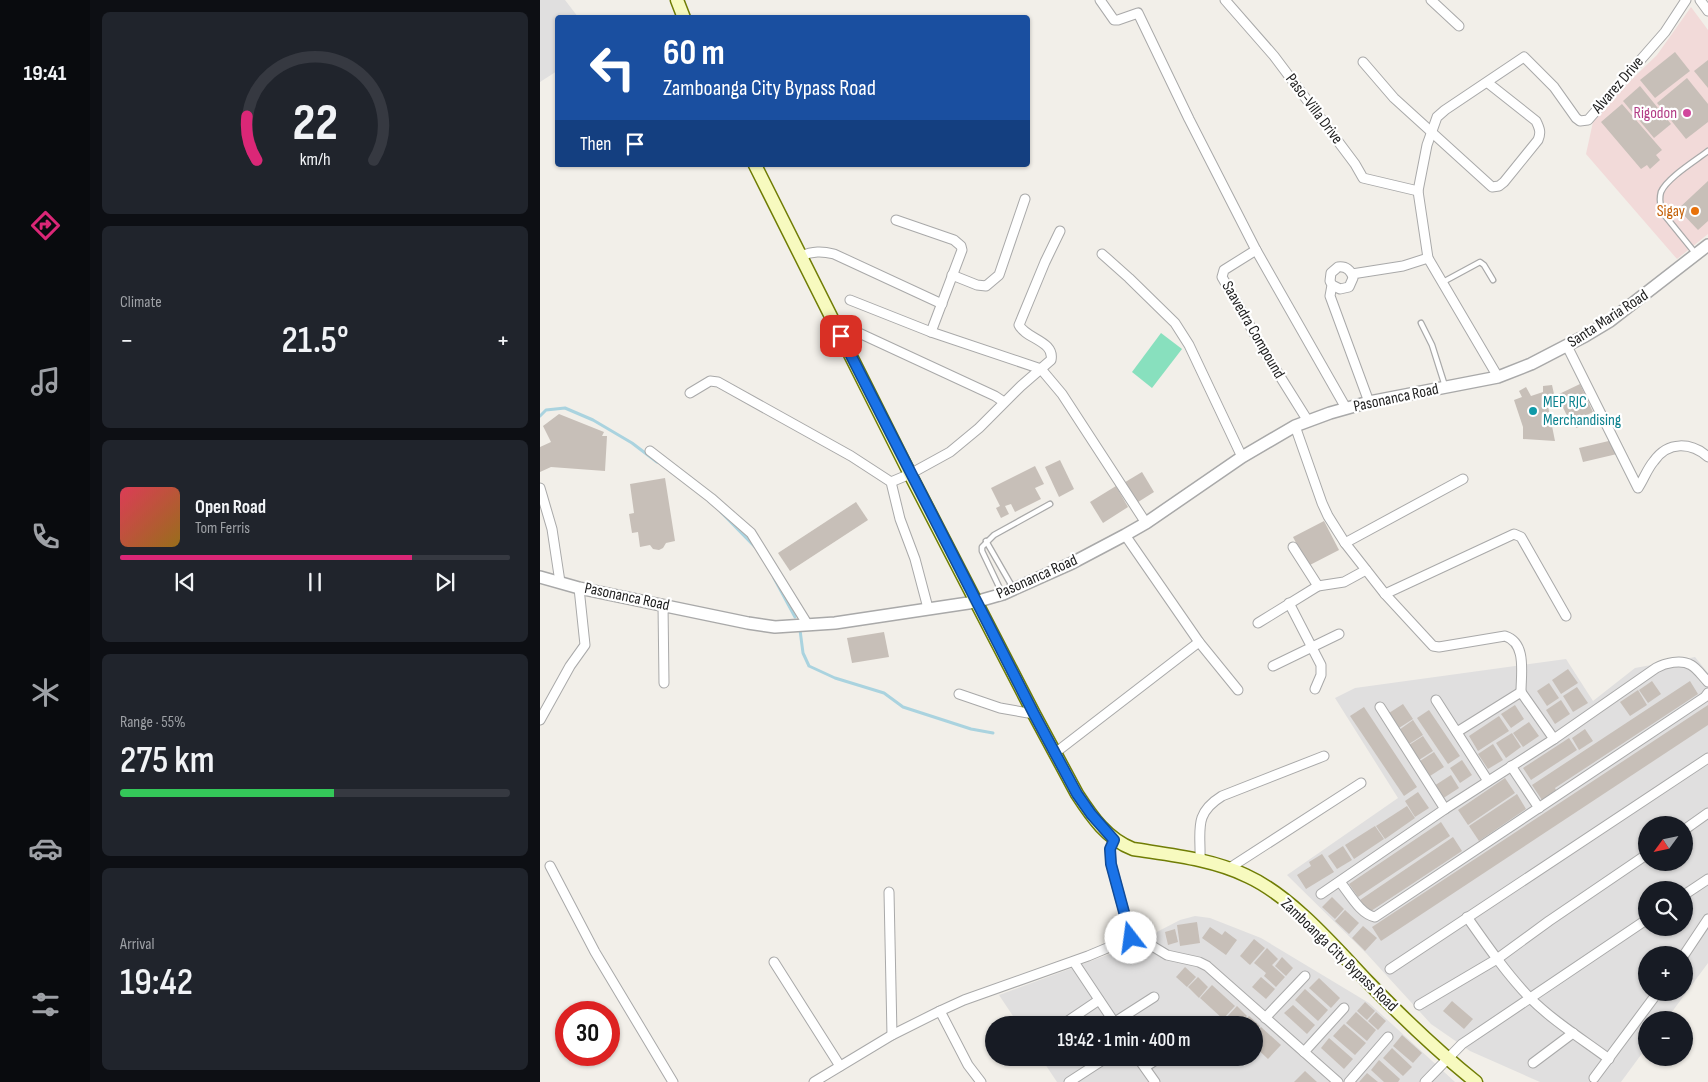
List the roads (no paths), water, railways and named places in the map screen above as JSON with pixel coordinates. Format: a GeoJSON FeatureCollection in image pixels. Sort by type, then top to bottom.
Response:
{"type":"FeatureCollection","features":[{"type":"Feature","properties":{"kind":"main road"},"geometry":{"type":"LineString","coordinates":[[677,0],[683,15]]}},
{"type":"Feature","properties":{"kind":"main road","name":"Zamboanga City Bypass Road"},"geometry":{"type":"LineString","coordinates":[[756,167],[976,602],[1077,794],[1091,814],[1114,840],[1133,849],[1200,860],[1247,876],[1266,887],[1299,913],[1405,1020],[1446,1058],[1476,1082]]}},
{"type":"Feature","properties":{"kind":"street"},"geometry":{"type":"LineString","coordinates":[[1100,0],[1114,20],[1138,13],[1188,119],[1256,250],[1346,408]]}},
{"type":"Feature","properties":{"kind":"street","name":"Paso-Villa Drive"},"geometry":{"type":"LineString","coordinates":[[1225,0],[1274,56],[1355,164],[1363,178],[1418,191]]}},
{"type":"Feature","properties":{"kind":"street","name":"Alvarez Drive"},"geometry":{"type":"LineString","coordinates":[[1488,83],[1524,57],[1554,87],[1576,118],[1580,121],[1588,120],[1665,32],[1686,0]]}},
{"type":"Feature","properties":{"kind":"street"},"geometry":{"type":"LineString","coordinates":[[1700,0],[1708,11]]}},
{"type":"Feature","properties":{"kind":"street"},"geometry":{"type":"LineString","coordinates":[[1437,2],[1459,26]]}},
{"type":"Feature","properties":{"kind":"street"},"geometry":{"type":"LineString","coordinates":[[1363,62],[1394,98],[1432,131],[1492,187],[1504,182],[1538,140],[1541,134],[1540,128],[1536,121],[1488,83],[1437,117],[1432,131],[1427,145],[1418,191],[1428,258],[1498,377]]}},
{"type":"Feature","properties":{"kind":"street"},"geometry":{"type":"LineString","coordinates":[[952,275],[977,285],[986,286],[993,281],[998,275],[1025,199]]}},
{"type":"Feature","properties":{"kind":"street"},"geometry":{"type":"LineString","coordinates":[[896,220],[958,243],[962,250],[931,332]]}},
{"type":"Feature","properties":{"kind":"street"},"geometry":{"type":"LineString","coordinates":[[891,482],[950,452],[1051,360],[1052,354],[1050,349],[1025,332],[1019,325],[1060,231]]}},
{"type":"Feature","properties":{"kind":"street","name":"Santa Maria Road"},"geometry":{"type":"LineString","coordinates":[[1498,377],[1568,346],[1610,321],[1708,245]]}},
{"type":"Feature","properties":{"kind":"street","name":"Saavedra Compound"},"geometry":{"type":"LineString","coordinates":[[1256,250],[1224,270],[1222,277],[1266,354],[1308,421]]}},
{"type":"Feature","properties":{"kind":"street"},"geometry":{"type":"LineString","coordinates":[[800,256],[810,252],[821,251],[834,254],[942,304]]}},
{"type":"Feature","properties":{"kind":"street"},"geometry":{"type":"LineString","coordinates":[[1102,254],[1130,278],[1175,324],[1189,345],[1242,457]]}},
{"type":"Feature","properties":{"kind":"street"},"geometry":{"type":"LineString","coordinates":[[1352,274],[1403,266],[1428,258]]}},
{"type":"Feature","properties":{"kind":"street"},"geometry":{"type":"LineString","coordinates":[[1332,285],[1345,289],[1352,283],[1352,274],[1346,268],[1338,267],[1331,273],[1330,281],[1332,285],[1330,296],[1368,402]]}},
{"type":"Feature","properties":{"kind":"street"},"geometry":{"type":"LineString","coordinates":[[850,300],[931,332],[1041,369],[1062,394],[1146,522]]}},
{"type":"Feature","properties":{"kind":"street"},"geometry":{"type":"LineString","coordinates":[[859,333],[995,396],[1004,402]]}},
{"type":"Feature","properties":{"kind":"street"},"geometry":{"type":"LineString","coordinates":[[1568,346],[1638,488],[1654,460],[1667,450],[1677,446],[1690,446],[1697,448],[1708,458]]}},
{"type":"Feature","properties":{"kind":"street","name":"Pasonanca Road"},"geometry":{"type":"LineString","coordinates":[[540,577],[579,588],[748,624],[776,627],[836,623],[976,602],[1014,590],[1072,563],[1124,535],[1242,457],[1295,426],[1368,402],[1498,377]]}},
{"type":"Feature","properties":{"kind":"street"},"geometry":{"type":"LineString","coordinates":[[690,393],[710,381],[718,382],[851,456],[891,482],[900,519],[915,559],[928,608]]}},
{"type":"Feature","properties":{"kind":"street"},"geometry":{"type":"LineString","coordinates":[[1295,426],[1328,516],[1345,543],[1385,594],[1433,646],[1440,647],[1505,636],[1510,638],[1517,644],[1520,652],[1521,692],[1554,738]]}},
{"type":"Feature","properties":{"kind":"street"},"geometry":{"type":"LineString","coordinates":[[650,451],[692,483],[751,534],[808,625]]}},
{"type":"Feature","properties":{"kind":"street"},"geometry":{"type":"LineString","coordinates":[[1345,543],[1463,478]]}},
{"type":"Feature","properties":{"kind":"street"},"geometry":{"type":"LineString","coordinates":[[540,488],[552,529],[560,582]]}},
{"type":"Feature","properties":{"kind":"street"},"geometry":{"type":"LineString","coordinates":[[1385,594],[1517,534],[1521,537],[1566,616]]}},
{"type":"Feature","properties":{"kind":"street"},"geometry":{"type":"LineString","coordinates":[[1124,535],[1200,642],[1238,690]]}},
{"type":"Feature","properties":{"kind":"street"},"geometry":{"type":"LineString","coordinates":[[1293,547],[1318,586]]}},
{"type":"Feature","properties":{"kind":"street"},"geometry":{"type":"LineString","coordinates":[[1258,623],[1318,586],[1344,582],[1366,570]]}},
{"type":"Feature","properties":{"kind":"street"},"geometry":{"type":"LineString","coordinates":[[540,720],[584,645],[579,588]]}},
{"type":"Feature","properties":{"kind":"street"},"geometry":{"type":"LineString","coordinates":[[1288,603],[1322,670],[1315,689]]}},
{"type":"Feature","properties":{"kind":"street"},"geometry":{"type":"LineString","coordinates":[[663,605],[664,682]]}},
{"type":"Feature","properties":{"kind":"street"},"geometry":{"type":"LineString","coordinates":[[1273,666],[1339,634]]}},
{"type":"Feature","properties":{"kind":"street"},"geometry":{"type":"LineString","coordinates":[[1055,753],[1200,642]]}},
{"type":"Feature","properties":{"kind":"street"},"geometry":{"type":"LineString","coordinates":[[1321,894],[1662,664],[1679,662],[1691,664],[1708,682]]}},
{"type":"Feature","properties":{"kind":"street"},"geometry":{"type":"LineString","coordinates":[[1457,732],[1521,692]]}},
{"type":"Feature","properties":{"kind":"street"},"geometry":{"type":"LineString","coordinates":[[1340,882],[1368,916],[1376,917],[1708,693]]}},
{"type":"Feature","properties":{"kind":"street"},"geometry":{"type":"LineString","coordinates":[[960,694],[1000,708],[1034,714]]}},
{"type":"Feature","properties":{"kind":"street"},"geometry":{"type":"LineString","coordinates":[[1436,700],[1488,781]]}},
{"type":"Feature","properties":{"kind":"street"},"geometry":{"type":"LineString","coordinates":[[1380,707],[1445,809]]}},
{"type":"Feature","properties":{"kind":"street"},"geometry":{"type":"LineString","coordinates":[[1200,860],[1202,815],[1210,805],[1222,796],[1324,756]]}},
{"type":"Feature","properties":{"kind":"street"},"geometry":{"type":"LineString","coordinates":[[1390,969],[1708,758]]}},
{"type":"Feature","properties":{"kind":"street"},"geometry":{"type":"LineString","coordinates":[[1511,766],[1539,808]]}},
{"type":"Feature","properties":{"kind":"street"},"geometry":{"type":"LineString","coordinates":[[1228,869],[1361,783]]}},
{"type":"Feature","properties":{"kind":"street"},"geometry":{"type":"LineString","coordinates":[[1693,824],[1708,813]]}},
{"type":"Feature","properties":{"kind":"street"},"geometry":{"type":"LineString","coordinates":[[1114,840],[1110,849],[1111,864],[1131,938]]}},
{"type":"Feature","properties":{"kind":"street"},"geometry":{"type":"LineString","coordinates":[[1419,1005],[1497,959],[1638,860]]}},
{"type":"Feature","properties":{"kind":"street"},"geometry":{"type":"LineString","coordinates":[[550,866],[595,952],[673,1082]]}},
{"type":"Feature","properties":{"kind":"street"},"geometry":{"type":"LineString","coordinates":[[1693,889],[1708,879]]}},
{"type":"Feature","properties":{"kind":"street"},"geometry":{"type":"LineString","coordinates":[[889,892],[892,1035]]}},
{"type":"Feature","properties":{"kind":"street"},"geometry":{"type":"LineString","coordinates":[[1467,917],[1497,959],[1530,997],[1573,1033],[1609,1059]]}},
{"type":"Feature","properties":{"kind":"street"},"geometry":{"type":"LineString","coordinates":[[1690,946],[1708,919]]}},
{"type":"Feature","properties":{"kind":"street"},"geometry":{"type":"LineString","coordinates":[[1425,1082],[1446,1058],[1462,1044],[1638,925]]}},
{"type":"Feature","properties":{"kind":"street"},"geometry":{"type":"LineString","coordinates":[[814,1082],[892,1035],[964,1000],[1074,962],[1131,938],[1144,941],[1167,955],[1199,962],[1207,966],[1338,1082]]}},
{"type":"Feature","properties":{"kind":"street"},"geometry":{"type":"LineString","coordinates":[[774,962],[840,1066]]}},
{"type":"Feature","properties":{"kind":"street"},"geometry":{"type":"LineString","coordinates":[[1074,962],[1110,1016]]}},
{"type":"Feature","properties":{"kind":"street"},"geometry":{"type":"LineString","coordinates":[[1265,1018],[1304,976]]}},
{"type":"Feature","properties":{"kind":"street"},"geometry":{"type":"LineString","coordinates":[[1127,1016],[1154,997]]}},
{"type":"Feature","properties":{"kind":"street"},"geometry":{"type":"LineString","coordinates":[[1075,1016],[1099,1000]]}},
{"type":"Feature","properties":{"kind":"street"},"geometry":{"type":"LineString","coordinates":[[1594,1078],[1651,1001]]}},
{"type":"Feature","properties":{"kind":"street"},"geometry":{"type":"LineString","coordinates":[[1304,1052],[1344,1008]]}},
{"type":"Feature","properties":{"kind":"street"},"geometry":{"type":"LineString","coordinates":[[940,1011],[968,1065],[981,1082]]}},
{"type":"Feature","properties":{"kind":"street"},"geometry":{"type":"LineString","coordinates":[[1534,1063],[1573,1033]]}},
{"type":"Feature","properties":{"kind":"street"},"geometry":{"type":"LineString","coordinates":[[1349,1082],[1388,1037]]}},
{"type":"Feature","properties":{"kind":"street"},"geometry":{"type":"LineString","coordinates":[[1069,1082],[1094,1066]]}},
{"type":"Feature","properties":{"kind":"street"},"geometry":{"type":"LineString","coordinates":[[1145,1067],[1155,1082]]}},
{"type":"Feature","properties":{"kind":"lane"},"geometry":{"type":"LineString","coordinates":[[1696,255],[1662,212],[1660,203],[1661,193],[1673,178],[1708,151]]}},
{"type":"Feature","properties":{"kind":"lane"},"geometry":{"type":"LineString","coordinates":[[1442,283],[1480,262],[1484,264],[1493,280]]}},
{"type":"Feature","properties":{"kind":"lane"},"geometry":{"type":"LineString","coordinates":[[1421,323],[1432,345],[1446,387]]}},
{"type":"Feature","properties":{"kind":"lane"},"geometry":{"type":"LineString","coordinates":[[1003,594],[982,551],[982,547],[994,535],[1050,504]]}},
{"type":"Feature","properties":{"kind":"lane"},"geometry":{"type":"LineString","coordinates":[[986,541],[1014,590]]}},
{"type":"Feature","properties":{"kind":"waterway"},"geometry":{"type":"LineString","coordinates":[[540,416],[546,410],[565,408],[593,420],[632,443],[657,462]]}},
{"type":"Feature","properties":{"kind":"waterway"},"geometry":{"type":"LineString","coordinates":[[721,512],[757,549]]}},
{"type":"Feature","properties":{"kind":"waterway"},"geometry":{"type":"LineString","coordinates":[[774,578],[795,617]]}},
{"type":"Feature","properties":{"kind":"waterway"},"geometry":{"type":"LineString","coordinates":[[800,630],[803,653],[809,666],[835,678],[884,693],[903,707],[971,729],[993,733]]}},
{"type":"Feature","properties":{"kind":"place","name":"Rigodon"},"geometry":{"type":"Point","coordinates":[1687,113]}},
{"type":"Feature","properties":{"kind":"place","name":"Sigay"},"geometry":{"type":"Point","coordinates":[1695,211]}},
{"type":"Feature","properties":{"kind":"place","name":"MEP RJC Merchandising"},"geometry":{"type":"Point","coordinates":[1533,411]}}]}
